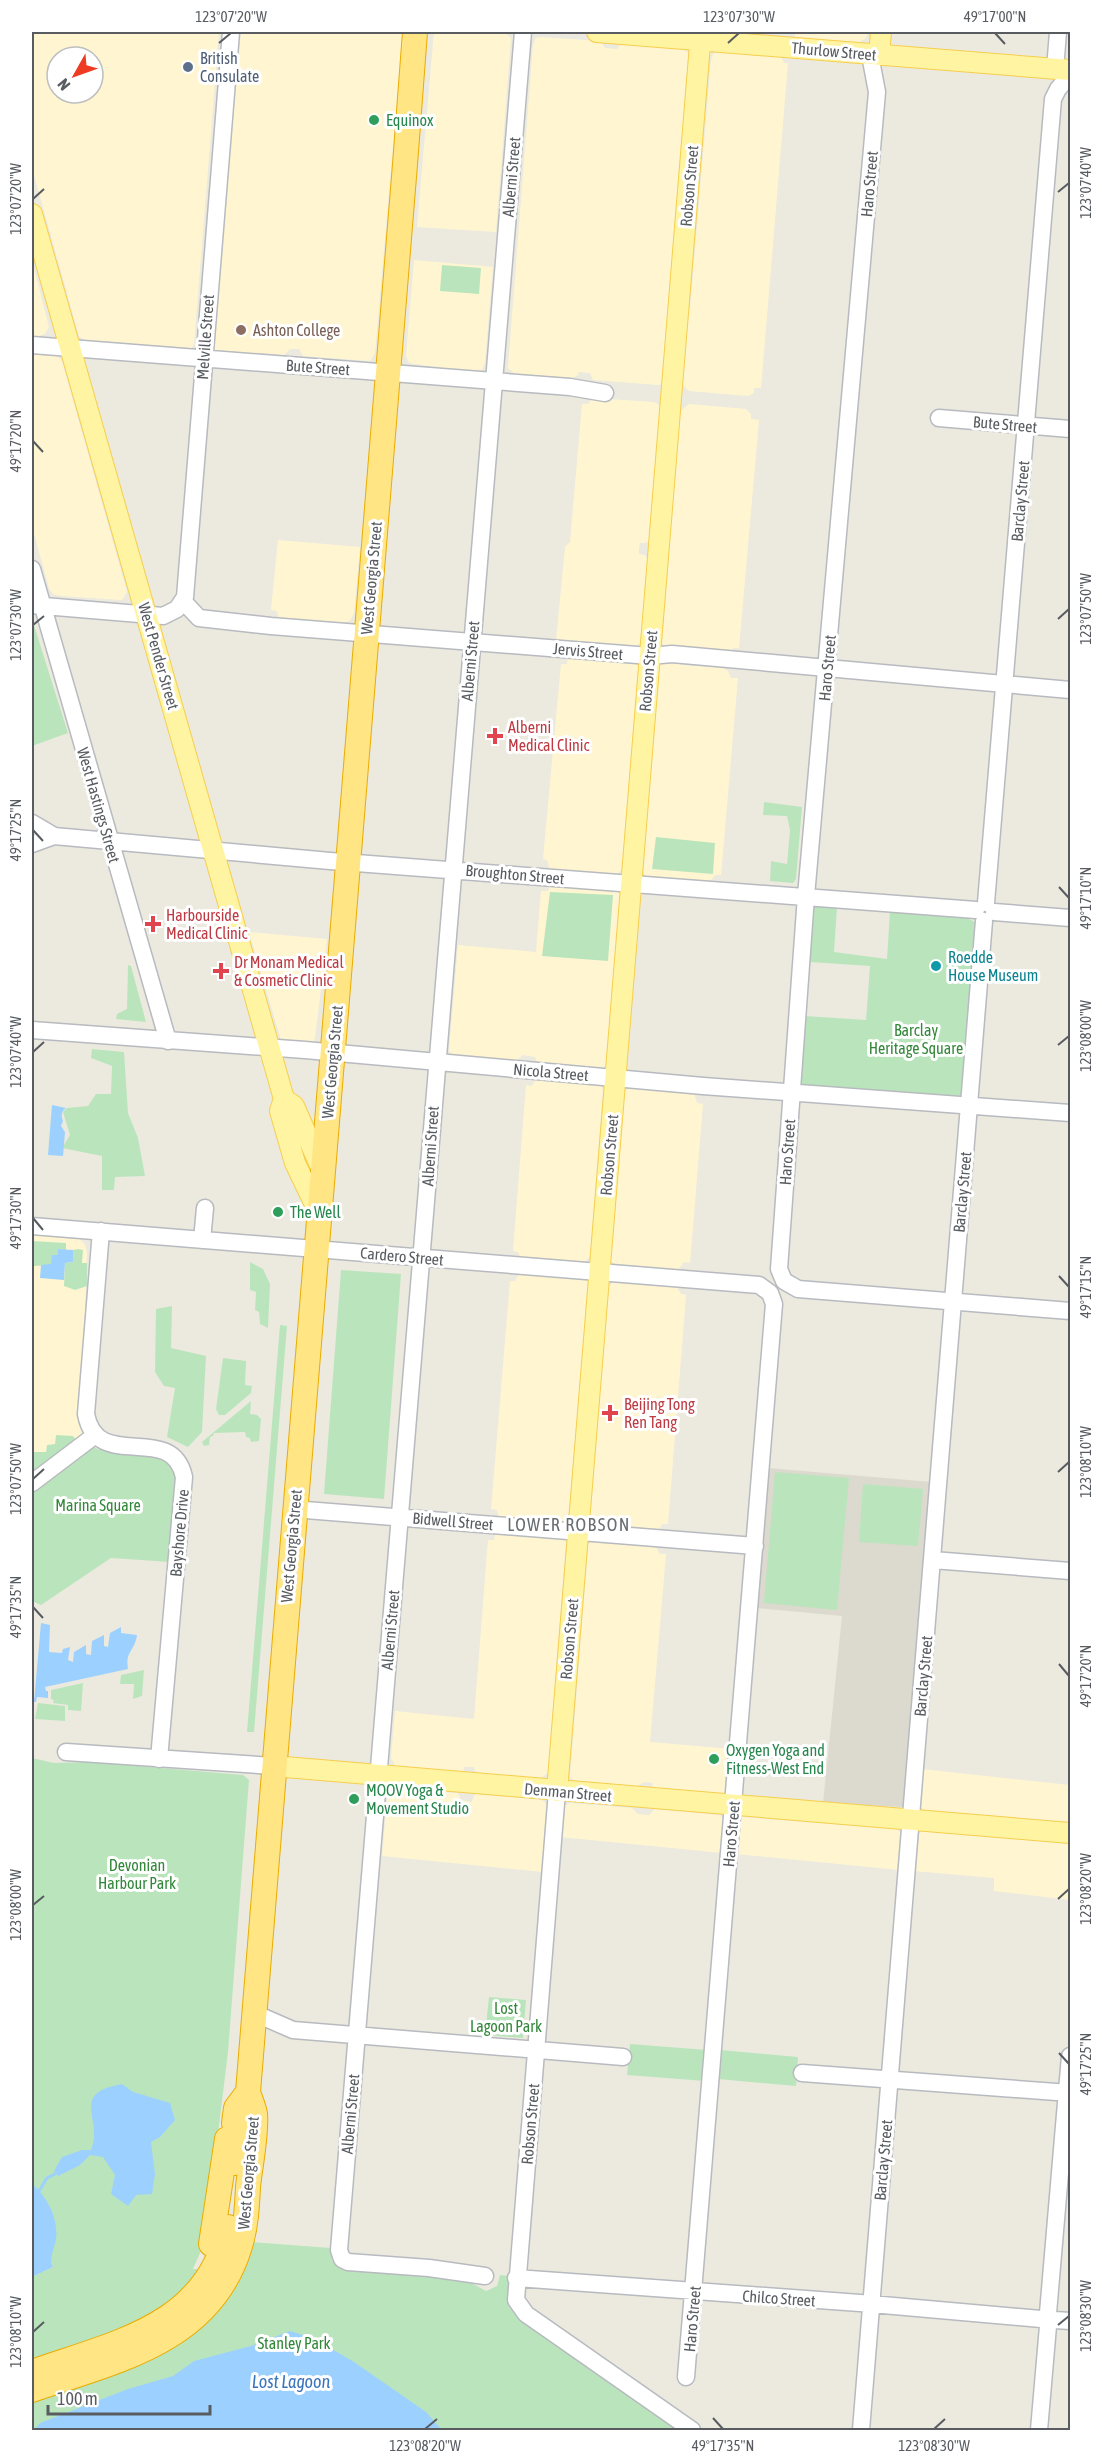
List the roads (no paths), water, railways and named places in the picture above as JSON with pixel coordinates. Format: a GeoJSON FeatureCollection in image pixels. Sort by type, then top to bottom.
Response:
{"type":"FeatureCollection","features":[{"type":"Feature","properties":{"kind":"highway","name":"West Georgia Street"},"geometry":{"type":"LineString","coordinates":[[222,2259],[246,2219],[255,2114],[248,2092],[273,1766],[349,862],[415,32]]}},
{"type":"Feature","properties":{"kind":"highway","name":"West Georgia Street"},"geometry":{"type":"LineString","coordinates":[[222,2259],[238,2136],[234,2123],[236,2108],[248,2092]]}},
{"type":"Feature","properties":{"kind":"highway"},"geometry":{"type":"LineString","coordinates":[[32,2390],[151,2348],[167,2321],[195,2293],[222,2259],[215,2229],[226,2140],[234,2123]]}},
{"type":"Feature","properties":{"kind":"highway"},"geometry":{"type":"LineString","coordinates":[[32,2361],[167,2321]]}},
{"type":"Feature","properties":{"kind":"highway"},"geometry":{"type":"LineString","coordinates":[[32,2372],[138,2334],[167,2321]]}},
{"type":"Feature","properties":{"kind":"main road","name":"Thurlow Street"},"geometry":{"type":"LineString","coordinates":[[597,32],[701,36],[874,55],[1059,70]]}},
{"type":"Feature","properties":{"kind":"main road","name":"Haro Street"},"geometry":{"type":"LineString","coordinates":[[874,55],[881,32]]}},
{"type":"Feature","properties":{"kind":"main road","name":"Robson Street"},"geometry":{"type":"LineString","coordinates":[[557,1791],[701,36]]}},
{"type":"Feature","properties":{"kind":"main road","name":"West Pender Street"},"geometry":{"type":"LineString","coordinates":[[32,214],[270,1048],[284,1099],[280,1112],[295,1162],[319,1213]]}},
{"type":"Feature","properties":{"kind":"main road","name":"West Pender Street"},"geometry":{"type":"LineString","coordinates":[[284,1099],[294,1106],[323,1172]]}},
{"type":"Feature","properties":{"kind":"main road","name":"Denman Street"},"geometry":{"type":"LineString","coordinates":[[273,1766],[1071,1833]]}},
{"type":"Feature","properties":{"kind":"street","name":"Melville Street"},"geometry":{"type":"LineString","coordinates":[[183,601],[231,32]]}},
{"type":"Feature","properties":{"kind":"street","name":"Alberni Street"},"geometry":{"type":"LineString","coordinates":[[485,2276],[429,2268],[348,2262],[342,2259],[339,2250],[523,32]]}},
{"type":"Feature","properties":{"kind":"street"},"geometry":{"type":"LineString","coordinates":[[1053,99],[1058,89],[1058,32]]}},
{"type":"Feature","properties":{"kind":"street","name":"Haro Street"},"geometry":{"type":"LineString","coordinates":[[874,55],[877,92],[806,896],[778,1264],[779,1274],[784,1281],[798,1289],[954,1301]]}},
{"type":"Feature","properties":{"kind":"street","name":"Barclay Street"},"geometry":{"type":"LineString","coordinates":[[861,2430],[1053,99],[1050,87],[1059,70]]}},
{"type":"Feature","properties":{"kind":"street","name":"Bute Street"},"geometry":{"type":"LineString","coordinates":[[32,345],[583,388],[605,393]]}},
{"type":"Feature","properties":{"kind":"street","name":"Bute Street"},"geometry":{"type":"LineString","coordinates":[[939,418],[1071,429]]}},
{"type":"Feature","properties":{"kind":"street","name":"West Hastings Street"},"geometry":{"type":"LineString","coordinates":[[32,569],[37,605],[110,840],[168,1041]]}},
{"type":"Feature","properties":{"kind":"street"},"geometry":{"type":"LineString","coordinates":[[37,605],[163,616],[173,612],[183,601]]}},
{"type":"Feature","properties":{"kind":"street","name":"Jervis Street"},"geometry":{"type":"LineString","coordinates":[[183,601],[192,612],[202,618],[271,626],[650,656],[662,653],[739,662],[1071,690]]}},
{"type":"Feature","properties":{"kind":"street","name":"Broughton Street"},"geometry":{"type":"LineString","coordinates":[[32,823],[54,836]]}},
{"type":"Feature","properties":{"kind":"street","name":"Broughton Street"},"geometry":{"type":"LineString","coordinates":[[32,844],[54,836],[349,862],[453,868],[1071,918]]}},
{"type":"Feature","properties":{"kind":"street","name":"Nicola Street"},"geometry":{"type":"LineString","coordinates":[[32,1030],[1071,1113]]}},
{"type":"Feature","properties":{"kind":"street"},"geometry":{"type":"LineString","coordinates":[[196,1240],[199,1208]]}},
{"type":"Feature","properties":{"kind":"street","name":"Cardero Street"},"geometry":{"type":"LineString","coordinates":[[32,1226],[759,1285],[770,1293]]}},
{"type":"Feature","properties":{"kind":"street"},"geometry":{"type":"LineString","coordinates":[[32,1483],[94,1436],[88,1426],[86,1414],[101,1231]]}},
{"type":"Feature","properties":{"kind":"street","name":"Haro Street"},"geometry":{"type":"LineString","coordinates":[[686,2377],[774,1304],[770,1293]]}},
{"type":"Feature","properties":{"kind":"street"},"geometry":{"type":"LineString","coordinates":[[954,1301],[1071,1311]]}},
{"type":"Feature","properties":{"kind":"street","name":"Bayshore Drive"},"geometry":{"type":"LineString","coordinates":[[94,1436],[104,1443],[167,1452],[179,1463],[184,1477],[159,1759]]}},
{"type":"Feature","properties":{"kind":"street","name":"Bidwell Street"},"geometry":{"type":"LineString","coordinates":[[294,1509],[755,1546]]}},
{"type":"Feature","properties":{"kind":"street"},"geometry":{"type":"LineString","coordinates":[[933,1560],[1071,1571]]}},
{"type":"Feature","properties":{"kind":"street","name":"Denman Street"},"geometry":{"type":"LineString","coordinates":[[66,1752],[273,1766]]}},
{"type":"Feature","properties":{"kind":"street","name":"Robson Street"},"geometry":{"type":"LineString","coordinates":[[557,1791],[516,2300],[526,2314],[692,2430]]}},
{"type":"Feature","properties":{"kind":"street"},"geometry":{"type":"LineString","coordinates":[[254,2013],[293,2030],[623,2057]]}},
{"type":"Feature","properties":{"kind":"street"},"geometry":{"type":"LineString","coordinates":[[1039,2430],[1052,2320],[1071,2056]]}},
{"type":"Feature","properties":{"kind":"street"},"geometry":{"type":"LineString","coordinates":[[802,2073],[1069,2093]]}},
{"type":"Feature","properties":{"kind":"street","name":"Chilco Street"},"geometry":{"type":"LineString","coordinates":[[516,2278],[871,2304],[1052,2320]]}},
{"type":"Feature","properties":{"kind":"water"},"geometry":{"type":"Polygon","coordinates":[[[52,1105],[66,1108],[62,1114],[61,1126],[65,1132],[63,1156],[48,1155],[52,1105]]]}},
{"type":"Feature","properties":{"kind":"water"},"geometry":{"type":"Polygon","coordinates":[[[58,1249],[73,1250],[73,1262],[65,1263],[64,1280],[40,1278],[41,1265],[51,1264],[52,1255],[58,1255],[58,1249]]]}},
{"type":"Feature","properties":{"kind":"water"},"geometry":{"type":"Polygon","coordinates":[[[41,1623],[50,1625],[49,1652],[62,1653],[63,1649],[70,1647],[68,1660],[73,1662],[74,1652],[86,1645],[86,1654],[91,1655],[92,1641],[104,1635],[104,1646],[108,1647],[110,1633],[121,1627],[121,1633],[137,1635],[128,1658],[128,1669],[45,1687],[48,1691],[48,1698],[37,1697],[34,1702],[41,1623]]]}},
{"type":"Feature","properties":{"kind":"water"},"geometry":{"type":"Polygon","coordinates":[[[122,2084],[133,2092],[170,2103],[175,2120],[160,2137],[151,2142],[155,2174],[152,2194],[136,2195],[128,2206],[111,2194],[115,2175],[103,2157],[90,2155],[80,2165],[58,2176],[54,2171],[62,2157],[82,2150],[91,2150],[94,2138],[92,2101],[96,2094],[106,2088],[122,2084]]]}},
{"type":"Feature","properties":{"kind":"water"},"geometry":{"type":"Polygon","coordinates":[[[32,2184],[51,2209],[56,2224],[56,2239],[52,2257],[53,2267],[32,2277],[32,2184]]]}},
{"type":"Feature","properties":{"kind":"water","name":"Lost Lagoon"},"geometry":{"type":"Polygon","coordinates":[[[290,2331],[315,2339],[354,2362],[426,2412],[442,2430],[34,2430],[40,2423],[128,2389],[173,2376],[194,2361],[251,2346],[290,2331]]]}},
{"type":"Feature","properties":{"kind":"waterway"},"geometry":{"type":"LineString","coordinates":[[39,2191],[47,2178],[55,2174]]}},
{"type":"Feature","properties":{"kind":"place","name":"British Consulate"},"geometry":{"type":"Point","coordinates":[188,67]}},
{"type":"Feature","properties":{"kind":"place","name":"Equinox"},"geometry":{"type":"Point","coordinates":[374,120]}},
{"type":"Feature","properties":{"kind":"place","name":"Ashton College"},"geometry":{"type":"Point","coordinates":[241,330]}},
{"type":"Feature","properties":{"kind":"place","name":"Alberni Medical Clinic"},"geometry":{"type":"Point","coordinates":[495,736]}},
{"type":"Feature","properties":{"kind":"place","name":"Harbourside Medical Clinic"},"geometry":{"type":"Point","coordinates":[153,924]}},
{"type":"Feature","properties":{"kind":"place","name":"Roedde House Museum"},"geometry":{"type":"Point","coordinates":[936,966]}},
{"type":"Feature","properties":{"kind":"place","name":"Dr Monam Medical & Cosmetic Clinic"},"geometry":{"type":"Point","coordinates":[221,971]}},
{"type":"Feature","properties":{"kind":"place","name":"The Well"},"geometry":{"type":"Point","coordinates":[278,1212]}},
{"type":"Feature","properties":{"kind":"place","name":"Beijing Tong Ren Tang"},"geometry":{"type":"Point","coordinates":[610,1413]}},
{"type":"Feature","properties":{"kind":"place","name":"Oxygen Yoga and Fitness-West End"},"geometry":{"type":"Point","coordinates":[714,1759]}},
{"type":"Feature","properties":{"kind":"place","name":"MOOV Yoga & Movement Studio"},"geometry":{"type":"Point","coordinates":[354,1799]}},
{"type":"Feature","properties":{"kind":"district","name":"LOWER ROBSON"},"geometry":{"type":"Point","coordinates":[569,1525]}},
{"type":"Feature","properties":{"kind":"park label","name":"Barclay Heritage Square"},"geometry":{"type":"Point","coordinates":[916,1039]}},
{"type":"Feature","properties":{"kind":"park label","name":"Marina Square"},"geometry":{"type":"Point","coordinates":[98,1505]}},
{"type":"Feature","properties":{"kind":"park label","name":"Devonian Harbour Park"},"geometry":{"type":"Point","coordinates":[137,1874]}},
{"type":"Feature","properties":{"kind":"park label","name":"Lost Lagoon Park"},"geometry":{"type":"Point","coordinates":[506,2017]}},
{"type":"Feature","properties":{"kind":"park label","name":"Stanley Park"},"geometry":{"type":"Point","coordinates":[294,2343]}}]}
